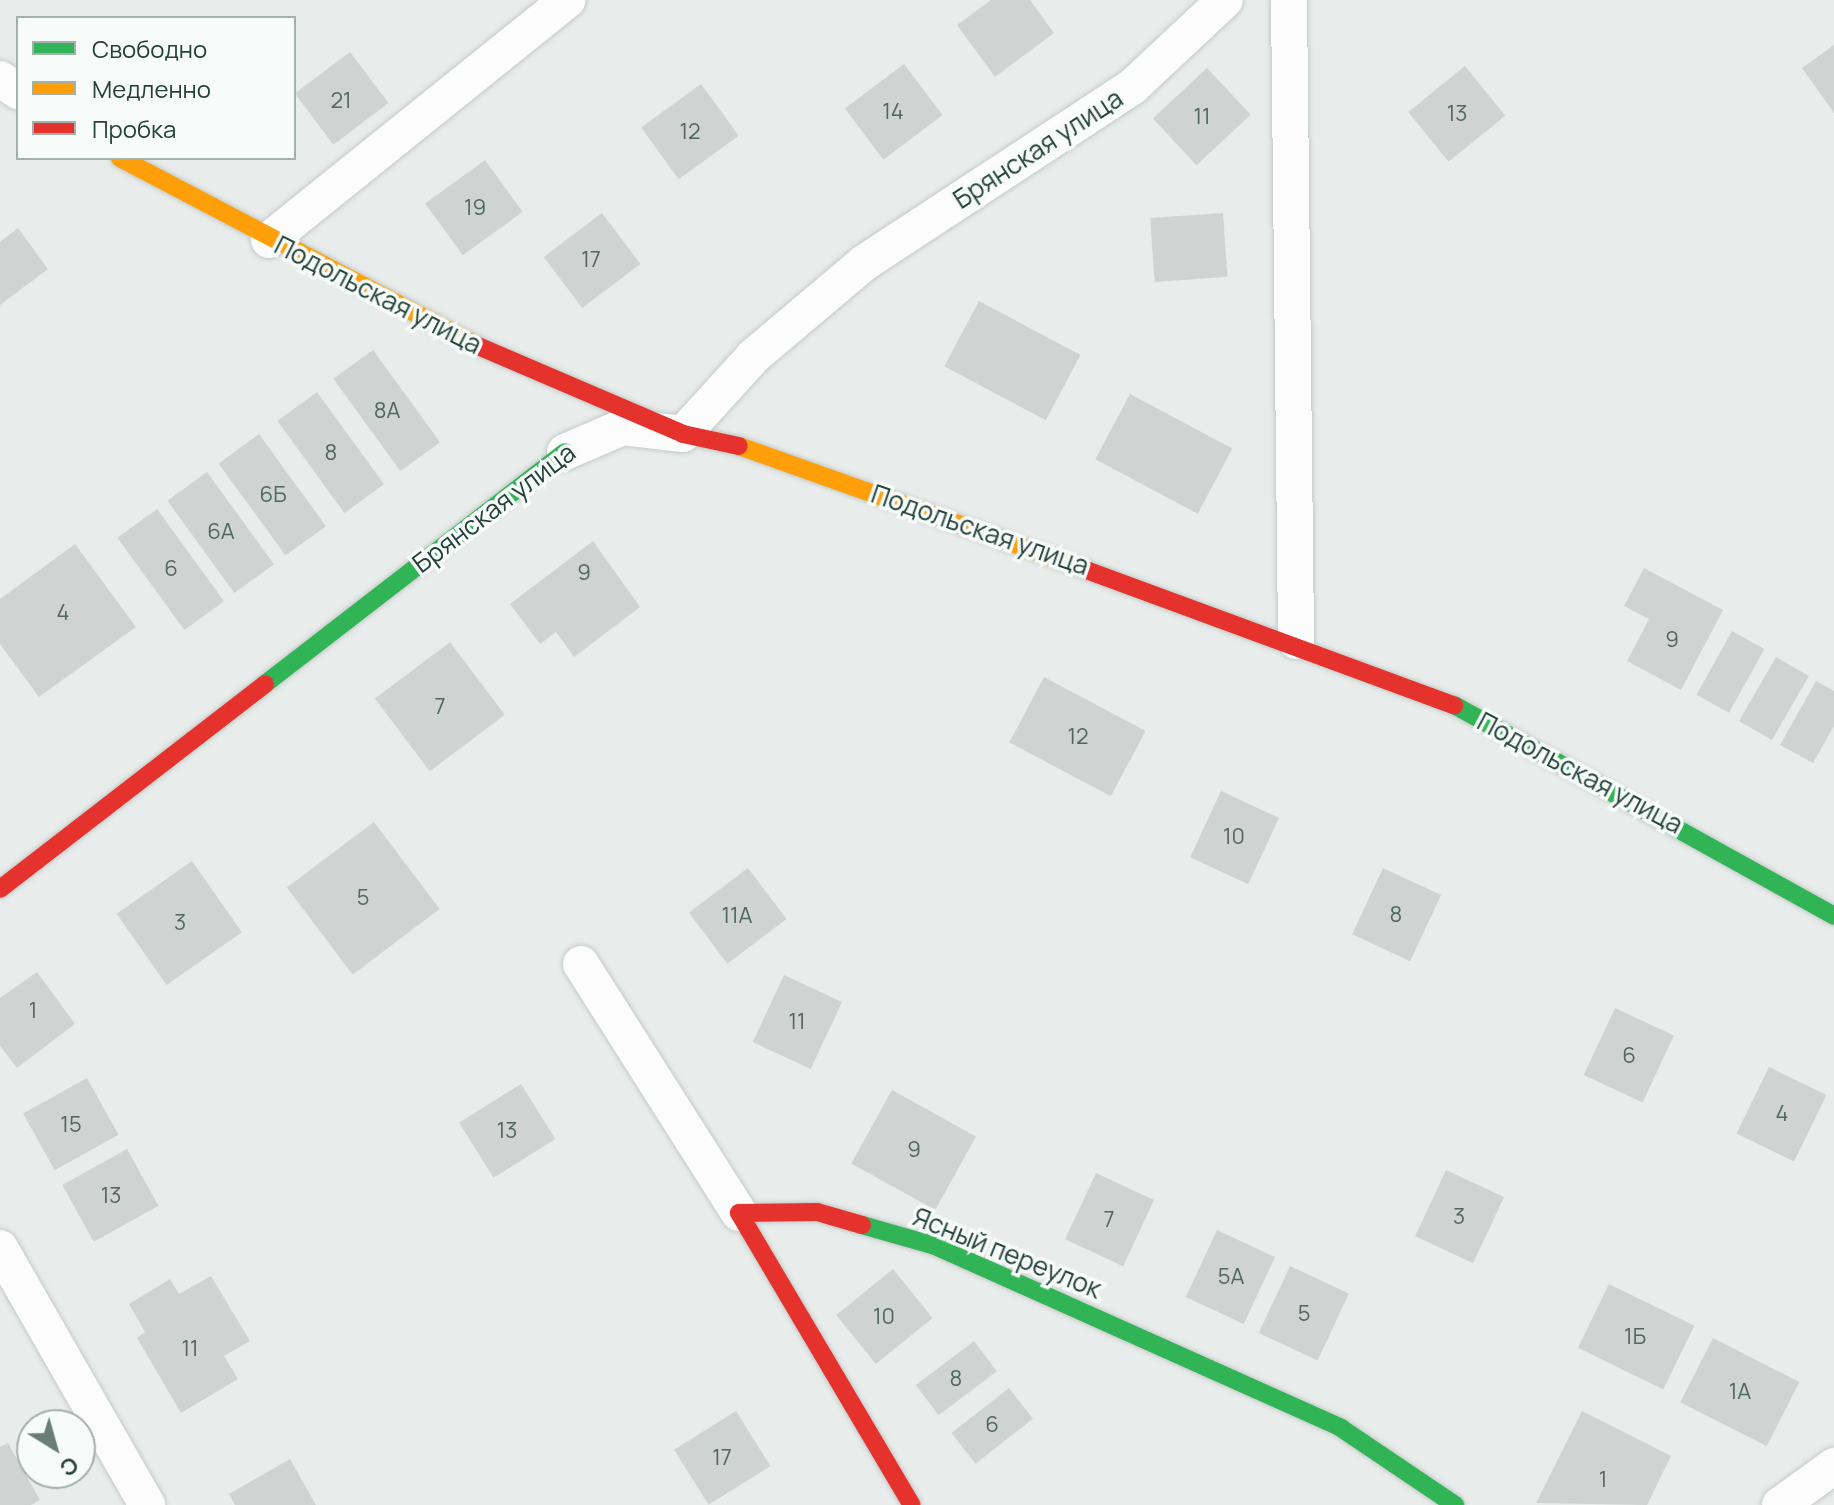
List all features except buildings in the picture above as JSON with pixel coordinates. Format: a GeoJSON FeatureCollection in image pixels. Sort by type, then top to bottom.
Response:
{"type":"FeatureCollection","features":[{"type":"Feature","properties":{"kind":"street"},"geometry":{"type":"LineString","coordinates":[[269,240],[568,0]]}},
{"type":"Feature","properties":{"kind":"street","name":"Брянская улица"},"geometry":{"type":"LineString","coordinates":[[0,889],[565,452],[623,427],[683,434],[754,356],[864,263],[1132,87],[1225,0]]}},
{"type":"Feature","properties":{"kind":"street"},"geometry":{"type":"LineString","coordinates":[[1289,0],[1296,641]]}},
{"type":"Feature","properties":{"kind":"street","name":"Подольская улица"},"geometry":{"type":"LineString","coordinates":[[124,160],[269,240],[504,360],[683,434],[733,444],[1296,641],[1430,693],[1565,762],[1834,916]]}},
{"type":"Feature","properties":{"kind":"street"},"geometry":{"type":"LineString","coordinates":[[581,964],[739,1213],[912,1505]]}},
{"type":"Feature","properties":{"kind":"street","name":"Ясный переулок"},"geometry":{"type":"LineString","coordinates":[[739,1213],[817,1212],[935,1246],[1341,1428],[1455,1505]]}},
{"type":"Feature","properties":{"kind":"street"},"geometry":{"type":"LineString","coordinates":[[0,1248],[147,1505]]}},
{"type":"Feature","properties":{"kind":"street"},"geometry":{"type":"LineString","coordinates":[[1780,1505],[1834,1466]]}},
{"type":"Feature","properties":{"kind":"traffic: fast"},"geometry":{"type":"LineString","coordinates":[[265,684],[565,452]]}},
{"type":"Feature","properties":{"kind":"traffic: fast"},"geometry":{"type":"LineString","coordinates":[[1454,705],[1834,916]]}},
{"type":"Feature","properties":{"kind":"traffic: fast"},"geometry":{"type":"LineString","coordinates":[[862,1225],[935,1246],[1341,1428],[1455,1505]]}},
{"type":"Feature","properties":{"kind":"traffic: slow"},"geometry":{"type":"LineString","coordinates":[[124,160],[478,346]]}},
{"type":"Feature","properties":{"kind":"traffic: slow"},"geometry":{"type":"LineString","coordinates":[[739,446],[1078,567]]}},
{"type":"Feature","properties":{"kind":"traffic: jam"},"geometry":{"type":"LineString","coordinates":[[478,346],[683,434],[739,446]]}},
{"type":"Feature","properties":{"kind":"traffic: jam"},"geometry":{"type":"LineString","coordinates":[[1078,567],[1454,705]]}},
{"type":"Feature","properties":{"kind":"traffic: jam"},"geometry":{"type":"LineString","coordinates":[[0,889],[265,684]]}},
{"type":"Feature","properties":{"kind":"traffic: jam"},"geometry":{"type":"LineString","coordinates":[[862,1225],[817,1212],[739,1213],[912,1505]]}}]}
